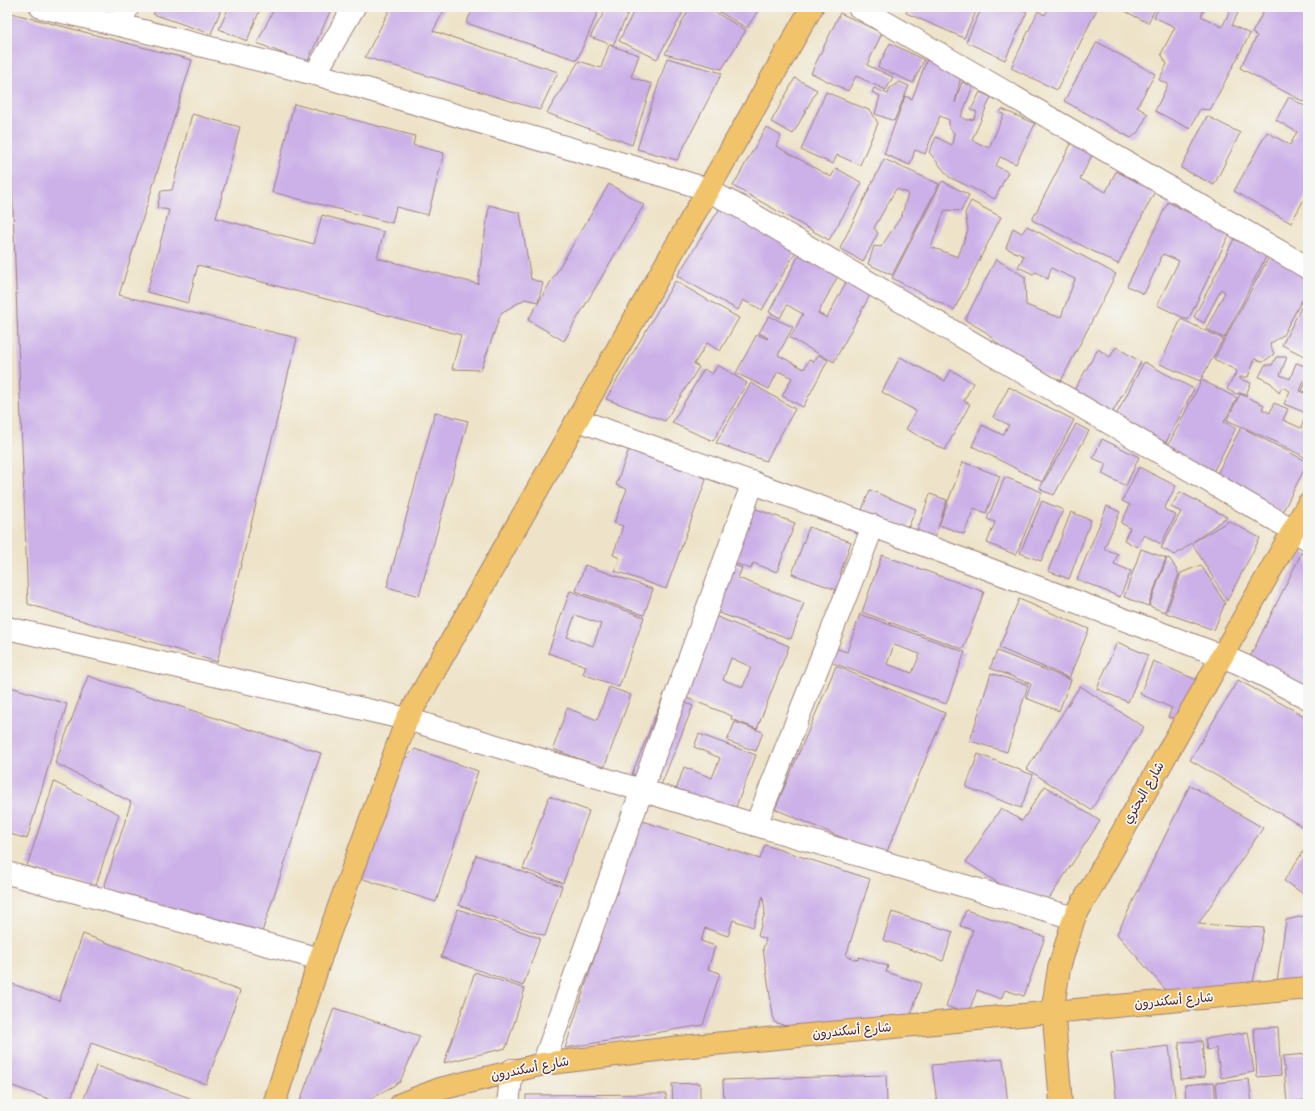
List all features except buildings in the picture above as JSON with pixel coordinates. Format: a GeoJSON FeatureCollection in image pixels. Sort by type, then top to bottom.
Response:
{"type":"FeatureCollection","features":[{"type":"Feature","properties":{"kind":"main road"},"geometry":{"type":"LineString","coordinates":[[278,1101],[320,959],[408,719],[812,7]]}},
{"type":"Feature","properties":{"kind":"main road","name":"شارع البحتري"},"geometry":{"type":"LineString","coordinates":[[1061,1104],[1053,1007],[1060,968],[1074,918],[1222,656],[1301,535],[1308,504]]}},
{"type":"Feature","properties":{"kind":"main road","name":"شارع أسكندرون"},"geometry":{"type":"LineString","coordinates":[[401,1104],[440,1089],[512,1070],[543,1064],[681,1047],[1308,988]]}},
{"type":"Feature","properties":{"kind":"street"},"geometry":{"type":"LineString","coordinates":[[41,7],[123,16],[315,74],[661,175],[708,191],[747,210],[1301,535]]}},
{"type":"Feature","properties":{"kind":"street"},"geometry":{"type":"LineString","coordinates":[[315,74],[354,7]]}},
{"type":"Feature","properties":{"kind":"street"},"geometry":{"type":"LineString","coordinates":[[859,7],[1308,268]]}},
{"type":"Feature","properties":{"kind":"street"},"geometry":{"type":"LineString","coordinates":[[578,420],[874,526],[1222,656],[1308,698]]}},
{"type":"Feature","properties":{"kind":"street"},"geometry":{"type":"LineString","coordinates":[[543,1064],[752,482]]}},
{"type":"Feature","properties":{"kind":"street"},"geometry":{"type":"LineString","coordinates":[[756,825],[874,526]]}},
{"type":"Feature","properties":{"kind":"street"},"geometry":{"type":"LineString","coordinates":[[7,628],[408,719],[756,825],[1074,918]]}},
{"type":"Feature","properties":{"kind":"street"},"geometry":{"type":"LineString","coordinates":[[7,874],[320,959]]}},
{"type":"Feature","properties":{"kind":"street"},"geometry":{"type":"LineString","coordinates":[[508,1104],[512,1070]]}}]}
